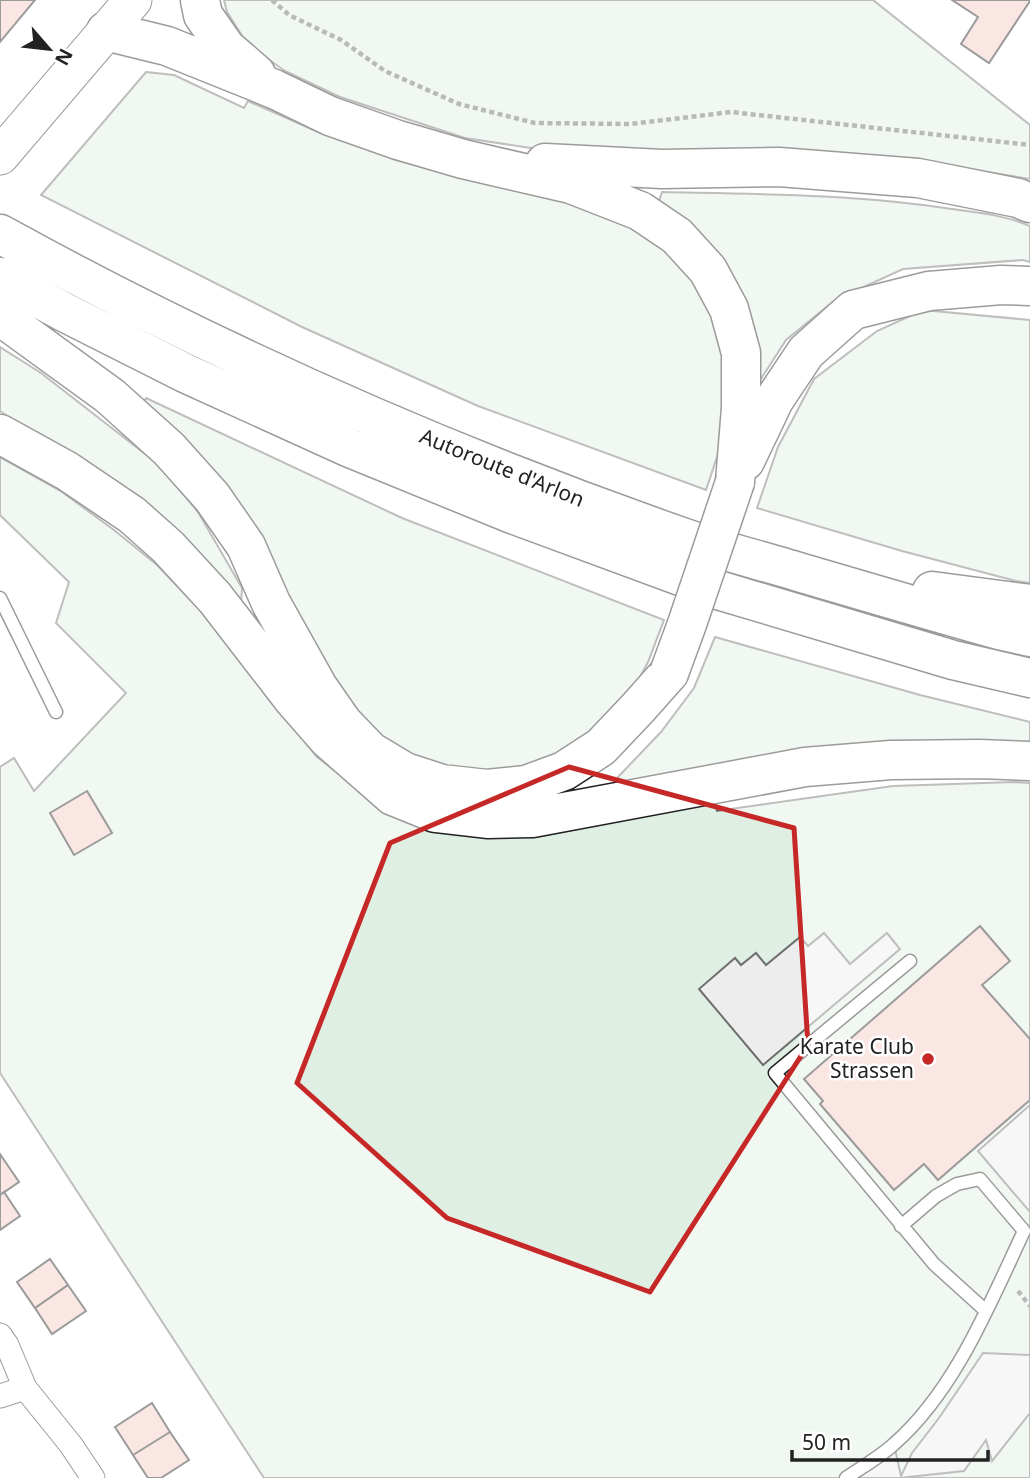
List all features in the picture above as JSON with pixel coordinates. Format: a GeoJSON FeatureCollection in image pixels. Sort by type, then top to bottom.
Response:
{"type":"FeatureCollection","features":[{"type":"Feature","properties":{"kind":"highway"},"geometry":{"type":"LineString","coordinates":[[200,0],[203,15],[226,48],[274,89]]}},
{"type":"Feature","properties":{"kind":"highway"},"geometry":{"type":"LineString","coordinates":[[106,31],[167,46],[274,89],[330,116],[398,140],[463,159],[571,184],[639,211],[677,236],[708,270],[729,309],[741,353],[741,408],[734,482]]}},
{"type":"Feature","properties":{"kind":"highway"},"geometry":{"type":"LineString","coordinates":[[463,159],[662,169],[793,168],[918,178],[1018,198],[1030,203]]}},
{"type":"Feature","properties":{"kind":"highway","name":"Autoroute d'Arlon"},"geometry":{"type":"LineString","coordinates":[[0,234],[202,339],[522,478],[684,538],[1030,637]]}},
{"type":"Feature","properties":{"kind":"highway","name":"Autoroute d'Arlon"},"geometry":{"type":"LineString","coordinates":[[0,277],[211,385],[350,448],[513,514],[718,590],[953,660],[1030,678]]}},
{"type":"Feature","properties":{"kind":"highway"},"geometry":{"type":"LineString","coordinates":[[359,767],[400,788],[439,801],[488,806],[529,802],[570,785],[613,760],[649,715],[687,624],[734,482],[774,400],[806,352],[853,310],[929,291],[1001,285],[1030,286]]}},
{"type":"Feature","properties":{"kind":"highway"},"geometry":{"type":"LineString","coordinates":[[0,316],[110,396],[169,449],[212,497],[246,546],[271,603],[318,687],[343,723],[370,751],[405,772],[442,784],[486,789],[526,785],[564,771],[601,747],[668,673]]}},
{"type":"Feature","properties":{"kind":"highway"},"geometry":{"type":"LineString","coordinates":[[0,434],[78,478],[132,515],[168,547],[215,598],[328,739],[393,796],[435,813],[486,819],[532,818],[805,767],[891,760],[1030,761]]}},
{"type":"Feature","properties":{"kind":"highway"},"geometry":{"type":"LineString","coordinates":[[818,578],[1030,604]]}},
{"type":"Feature","properties":{"kind":"main road"},"geometry":{"type":"LineString","coordinates":[[0,156],[133,0]]}},
{"type":"Feature","properties":{"kind":"street"},"geometry":{"type":"LineString","coordinates":[[0,1335],[25,1388],[71,1445],[93,1478]]}},
{"type":"Feature","properties":{"kind":"street"},"geometry":{"type":"LineString","coordinates":[[0,1396],[25,1388]]}},
{"type":"Feature","properties":{"kind":"lane"},"geometry":{"type":"LineString","coordinates":[[0,598],[57,712]]}},
{"type":"Feature","properties":{"kind":"lane"},"geometry":{"type":"LineString","coordinates":[[910,961],[775,1073],[934,1264],[986,1311]]}},
{"type":"Feature","properties":{"kind":"lane"},"geometry":{"type":"LineString","coordinates":[[846,1478],[894,1445],[927,1410],[969,1347],[1024,1231],[980,1179],[957,1184],[936,1196],[901,1226]]}},
{"type":"Feature","properties":{"kind":"path"},"geometry":{"type":"LineString","coordinates":[[272,0],[289,15],[341,40],[385,71],[459,104],[535,122],[631,124],[731,112],[1030,145]]}},
{"type":"Feature","properties":{"kind":"highlighted area"},"geometry":{"type":"Polygon","coordinates":[[[569,767],[794,828],[808,1045],[650,1292],[447,1218],[297,1083],[390,843],[569,767]]]}},
{"type":"Feature","properties":{"kind":"green space"},"geometry":{"type":"Polygon","coordinates":[[[224,0],[873,0],[1030,125],[1030,179],[914,160],[537,149],[465,138],[340,97],[285,71],[248,45],[227,12],[224,0]]]}},
{"type":"Feature","properties":{"kind":"green space"},"geometry":{"type":"Polygon","coordinates":[[[146,72],[174,75],[244,108],[248,101],[325,135],[396,160],[459,177],[569,198],[635,222],[699,277],[730,357],[726,430],[706,490],[478,406],[302,327],[41,195],[146,72]]]}},
{"type":"Feature","properties":{"kind":"green space"},"geometry":{"type":"Polygon","coordinates":[[[662,192],[843,198],[916,204],[991,215],[1030,226],[1030,262],[1023,260],[903,269],[835,300],[786,340],[757,385],[657,208],[662,192]]]}},
{"type":"Feature","properties":{"kind":"green space"},"geometry":{"type":"Polygon","coordinates":[[[923,310],[1030,320],[1030,583],[902,551],[757,508],[778,447],[814,379],[877,331],[923,310]]]}},
{"type":"Feature","properties":{"kind":"green space"},"geometry":{"type":"Polygon","coordinates":[[[0,347],[41,373],[158,464],[198,512],[242,588],[241,605],[76,462],[0,411],[0,347]]]}},
{"type":"Feature","properties":{"kind":"green space"},"geometry":{"type":"Polygon","coordinates":[[[146,398],[402,518],[664,620],[648,662],[629,698],[562,758],[490,774],[412,759],[355,717],[142,406],[146,398]]]}},
{"type":"Feature","properties":{"kind":"green space"},"geometry":{"type":"Polygon","coordinates":[[[0,457],[62,492],[157,565],[200,610],[317,757],[383,808],[484,836],[541,836],[715,802],[717,811],[893,786],[1030,783],[1030,1478],[264,1478],[0,1073],[0,767],[14,758],[34,791],[126,693],[56,623],[69,582],[0,515],[0,457]]]}},
{"type":"Feature","properties":{"kind":"green space"},"geometry":{"type":"Polygon","coordinates":[[[715,637],[920,695],[1030,722],[1030,747],[622,787],[618,777],[661,732],[694,688],[715,637]]]}},
{"type":"Feature","properties":{"kind":"shaded area"},"geometry":{"type":"Polygon","coordinates":[[[824,933],[850,964],[887,933],[900,949],[763,1065],[699,989],[735,958],[741,965],[756,953],[766,965],[800,937],[808,946],[824,933]]]}},
{"type":"Feature","properties":{"kind":"shaded area"},"geometry":{"type":"Polygon","coordinates":[[[1030,1105],[1030,1212],[978,1151],[1030,1105]]]}},
{"type":"Feature","properties":{"kind":"shaded area"},"geometry":{"type":"Polygon","coordinates":[[[983,1353],[1030,1355],[1030,1413],[992,1461],[986,1440],[964,1471],[899,1478],[846,1478],[894,1445],[901,1476],[912,1453],[983,1353]]]}},
{"type":"Feature","properties":{"kind":"building"},"geometry":{"type":"Polygon","coordinates":[[[0,0],[35,0],[0,42],[0,0]]]}},
{"type":"Feature","properties":{"kind":"building"},"geometry":{"type":"Polygon","coordinates":[[[952,0],[1030,1],[989,63],[961,44],[978,17],[952,0]]]}},
{"type":"Feature","properties":{"kind":"building"},"geometry":{"type":"Polygon","coordinates":[[[87,791],[112,833],[74,855],[50,813],[87,791]]]}},
{"type":"Feature","properties":{"kind":"building","name":"Karate Club Strassen"},"geometry":{"type":"Polygon","coordinates":[[[980,926],[1010,961],[982,985],[1030,1039],[1030,1100],[938,1180],[924,1164],[894,1190],[820,1104],[823,1101],[804,1079],[980,926]]]}},
{"type":"Feature","properties":{"kind":"building"},"geometry":{"type":"Polygon","coordinates":[[[0,1154],[19,1182],[0,1195],[0,1154]]]}},
{"type":"Feature","properties":{"kind":"building"},"geometry":{"type":"Polygon","coordinates":[[[4,1192],[20,1216],[0,1230],[0,1195],[4,1192]]]}},
{"type":"Feature","properties":{"kind":"building"},"geometry":{"type":"Polygon","coordinates":[[[50,1259],[68,1285],[35,1308],[17,1282],[50,1259]]]}},
{"type":"Feature","properties":{"kind":"building"},"geometry":{"type":"Polygon","coordinates":[[[68,1285],[86,1311],[52,1334],[35,1308],[68,1285]]]}},
{"type":"Feature","properties":{"kind":"building"},"geometry":{"type":"Polygon","coordinates":[[[152,1403],[170,1432],[133,1455],[115,1427],[152,1403]]]}},
{"type":"Feature","properties":{"kind":"building"},"geometry":{"type":"Polygon","coordinates":[[[170,1432],[189,1460],[161,1478],[148,1478],[133,1455],[170,1432]]]}},
{"type":"Feature","properties":{"kind":"place","name":"Karate Club Strassen"},"geometry":{"type":"Point","coordinates":[928,1059]}}]}
